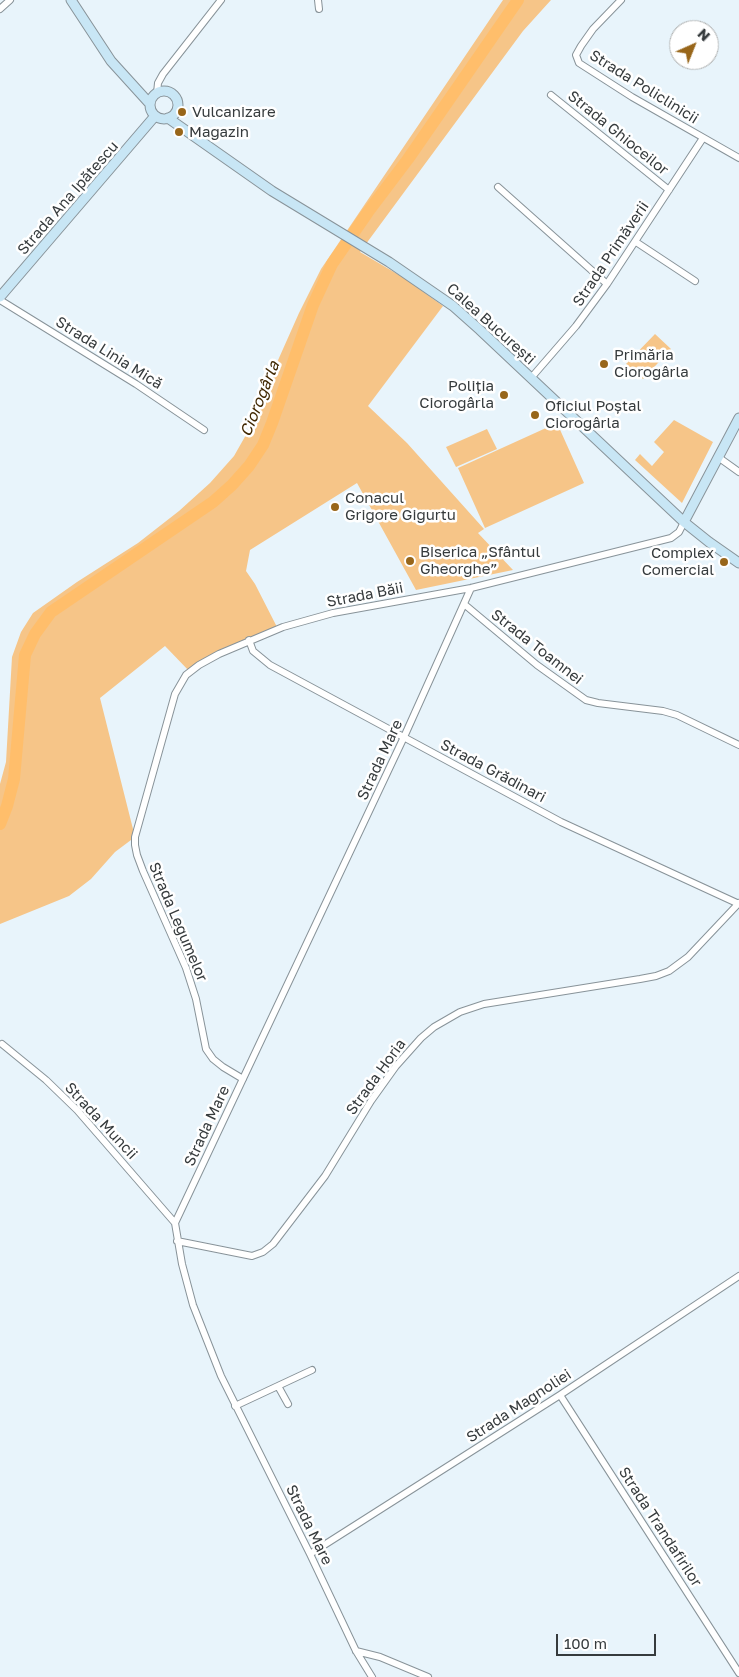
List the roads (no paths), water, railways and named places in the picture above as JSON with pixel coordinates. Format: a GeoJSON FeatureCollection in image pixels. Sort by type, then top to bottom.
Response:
{"type":"FeatureCollection","features":[{"type":"Feature","properties":{"kind":"main road"},"geometry":{"type":"LineString","coordinates":[[71,0],[102,49],[150,104],[151,111],[155,116],[161,118],[172,115],[177,103],[173,95],[165,91],[156,94],[150,104]]}},
{"type":"Feature","properties":{"kind":"main road"},"geometry":{"type":"LineString","coordinates":[[125,77],[156,94]]}},
{"type":"Feature","properties":{"kind":"main road","name":"Calea București"},"geometry":{"type":"LineString","coordinates":[[172,115],[199,139],[272,191],[376,254],[453,306],[684,522],[739,563]]}},
{"type":"Feature","properties":{"kind":"main road","name":"Strada Ana Ipătescu"},"geometry":{"type":"LineString","coordinates":[[0,298],[155,116]]}},
{"type":"Feature","properties":{"kind":"main road"},"geometry":{"type":"LineString","coordinates":[[684,522],[739,418]]}},
{"type":"Feature","properties":{"kind":"street"},"geometry":{"type":"LineString","coordinates":[[0,9],[10,0]]}},
{"type":"Feature","properties":{"kind":"street"},"geometry":{"type":"LineString","coordinates":[[156,94],[158,83],[163,74],[221,0]]}},
{"type":"Feature","properties":{"kind":"street"},"geometry":{"type":"LineString","coordinates":[[318,0],[319,8]]}},
{"type":"Feature","properties":{"kind":"street","name":"Strada Policlinicii"},"geometry":{"type":"LineString","coordinates":[[621,0],[590,33],[577,52],[577,59],[582,66],[739,158]]}},
{"type":"Feature","properties":{"kind":"street","name":"Strada Ghioceilor"},"geometry":{"type":"LineString","coordinates":[[550,95],[669,190]]}},
{"type":"Feature","properties":{"kind":"street","name":"Strada Primăverii"},"geometry":{"type":"LineString","coordinates":[[531,378],[576,326],[607,284],[703,138]]}},
{"type":"Feature","properties":{"kind":"street"},"geometry":{"type":"LineString","coordinates":[[498,187],[607,284]]}},
{"type":"Feature","properties":{"kind":"street"},"geometry":{"type":"LineString","coordinates":[[636,242],[694,281]]}},
{"type":"Feature","properties":{"kind":"street","name":"Strada Linia Mică"},"geometry":{"type":"LineString","coordinates":[[0,298],[143,388],[204,430]]}},
{"type":"Feature","properties":{"kind":"street"},"geometry":{"type":"LineString","coordinates":[[718,458],[739,472]]}},
{"type":"Feature","properties":{"kind":"street","name":"Strada Băii"},"geometry":{"type":"LineString","coordinates":[[135,845],[135,837],[176,694],[186,675],[199,665],[278,628],[333,613],[472,588],[671,538],[679,532],[684,522]]}},
{"type":"Feature","properties":{"kind":"street","name":"Strada Mare"},"geometry":{"type":"LineString","coordinates":[[372,1677],[356,1651],[310,1554],[235,1406],[205,1340],[193,1305],[177,1241],[175,1223],[404,737],[472,588]]}},
{"type":"Feature","properties":{"kind":"street","name":"Strada Toamnei"},"geometry":{"type":"LineString","coordinates":[[464,604],[537,665],[586,700],[644,708],[676,715],[739,745]]}},
{"type":"Feature","properties":{"kind":"street","name":"Strada Grădinari"},"geometry":{"type":"LineString","coordinates":[[249,640],[253,651],[270,665],[561,822],[739,904]]}},
{"type":"Feature","properties":{"kind":"street","name":"Strada Legumelor"},"geometry":{"type":"LineString","coordinates":[[135,845],[143,871],[189,975],[206,1049],[218,1063],[243,1079]]}},
{"type":"Feature","properties":{"kind":"street","name":"Strada Horia"},"geometry":{"type":"LineString","coordinates":[[177,1241],[252,1256],[263,1252],[273,1244],[325,1176],[390,1074],[434,1026],[460,1012],[484,1004],[640,980],[669,971],[688,957],[739,904]]}},
{"type":"Feature","properties":{"kind":"street","name":"Strada Muncii"},"geometry":{"type":"LineString","coordinates":[[2,1044],[46,1080],[77,1110],[175,1223]]}},
{"type":"Feature","properties":{"kind":"street","name":"Strada Magnoliei"},"geometry":{"type":"LineString","coordinates":[[310,1554],[560,1395],[739,1276]]}},
{"type":"Feature","properties":{"kind":"street"},"geometry":{"type":"LineString","coordinates":[[235,1406],[312,1370]]}},
{"type":"Feature","properties":{"kind":"street"},"geometry":{"type":"LineString","coordinates":[[278,1386],[288,1404]]}},
{"type":"Feature","properties":{"kind":"street","name":"Strada Trandafirilor"},"geometry":{"type":"LineString","coordinates":[[560,1395],[739,1673]]}},
{"type":"Feature","properties":{"kind":"street"},"geometry":{"type":"LineString","coordinates":[[356,1651],[380,1657],[428,1677]]}},
{"type":"Feature","properties":{"kind":"waterway","name":"Ciorogârla"},"geometry":{"type":"LineString","coordinates":[[0,824],[14,779],[25,655],[35,634],[51,612],[213,502],[249,466],[263,445],[313,305],[332,264],[408,159],[518,0]]}},
{"type":"Feature","properties":{"kind":"place","name":"Vulcanizare"},"geometry":{"type":"Point","coordinates":[182,112]}},
{"type":"Feature","properties":{"kind":"place","name":"Magazin"},"geometry":{"type":"Point","coordinates":[179,132]}},
{"type":"Feature","properties":{"kind":"place","name":"Primăria Ciorogârla"},"geometry":{"type":"Point","coordinates":[604,364]}},
{"type":"Feature","properties":{"kind":"place","name":"Poliția Ciorogârla"},"geometry":{"type":"Point","coordinates":[504,395]}},
{"type":"Feature","properties":{"kind":"place","name":"Oficiul Poștal Ciorogârla"},"geometry":{"type":"Point","coordinates":[535,415]}},
{"type":"Feature","properties":{"kind":"place","name":"Conacul Grigore Gigurtu"},"geometry":{"type":"Point","coordinates":[335,507]}},
{"type":"Feature","properties":{"kind":"place","name":"Biserica „Sfântul Gheorghe”"},"geometry":{"type":"Point","coordinates":[410,561]}},
{"type":"Feature","properties":{"kind":"place","name":"Complex Comercial"},"geometry":{"type":"Point","coordinates":[724,562]}}]}
